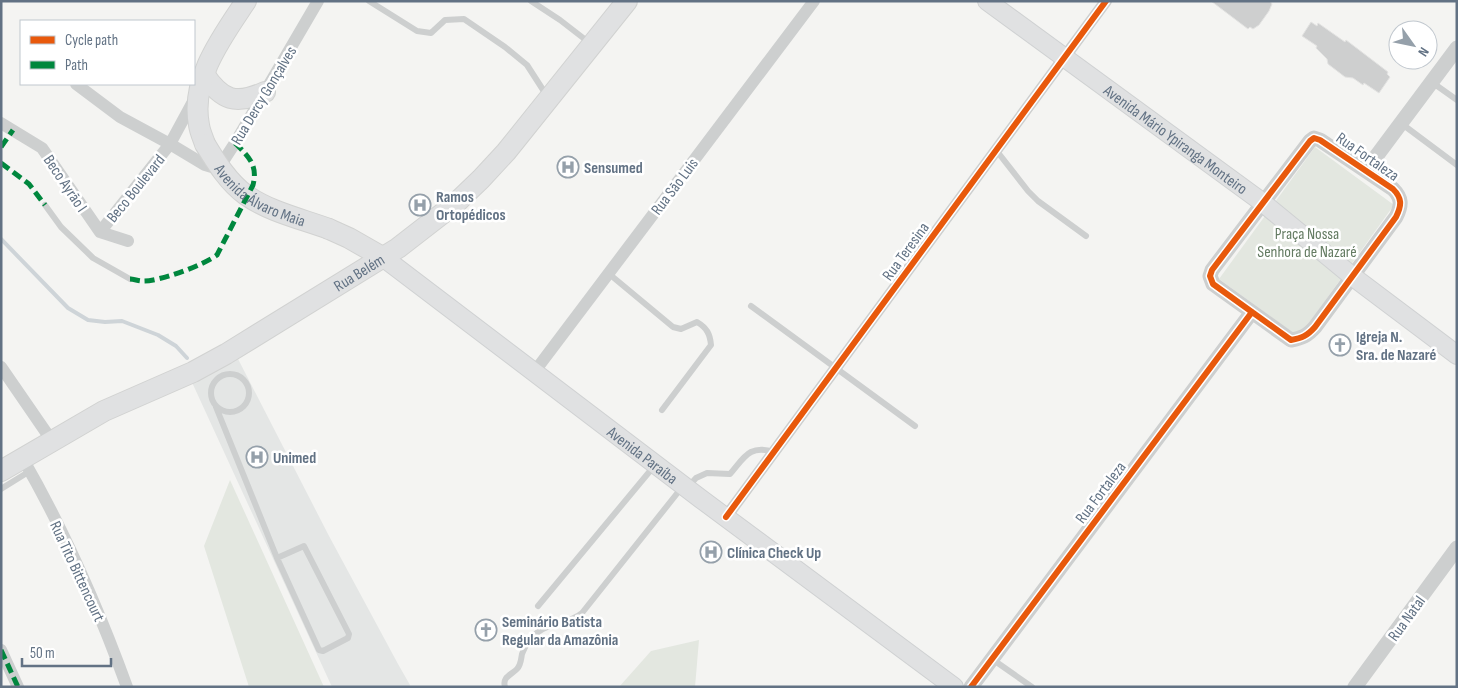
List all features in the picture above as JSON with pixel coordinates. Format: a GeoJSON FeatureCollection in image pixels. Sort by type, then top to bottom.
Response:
{"type":"FeatureCollection","features":[{"type":"Feature","properties":{"kind":"main road"},"geometry":{"type":"LineString","coordinates":[[246,1],[220,42],[202,82],[227,97],[238,100],[251,99],[265,92]]}},
{"type":"Feature","properties":{"kind":"main road","name":"Rua Belém"},"geometry":{"type":"LineString","coordinates":[[1,471],[27,465],[52,441],[104,411],[193,372],[219,368],[384,258],[456,203],[481,179],[506,152],[627,1]]}},
{"type":"Feature","properties":{"kind":"main road","name":"Avenida Mário Ypiranga Monteiro"},"geometry":{"type":"LineString","coordinates":[[986,1],[1262,202],[1352,276],[1457,355]]}},
{"type":"Feature","properties":{"kind":"main road","name":"Avenida Álvaro Maia"},"geometry":{"type":"LineString","coordinates":[[202,82],[198,109],[199,126],[205,144],[230,180],[246,194],[266,206],[329,229]]}},
{"type":"Feature","properties":{"kind":"main road","name":"Avenida Paraíba"},"geometry":{"type":"LineString","coordinates":[[329,229],[384,258],[954,687]]}},
{"type":"Feature","properties":{"kind":"street","name":"Rua Dercy Gonçalves"},"geometry":{"type":"LineString","coordinates":[[170,144],[205,165],[215,168],[222,163],[318,1]]}},
{"type":"Feature","properties":{"kind":"street","name":"Rua São Luis"},"geometry":{"type":"LineString","coordinates":[[535,371],[814,1]]}},
{"type":"Feature","properties":{"kind":"street","name":"Rua Teresina"},"geometry":{"type":"LineString","coordinates":[[726,517],[1106,1]]}},
{"type":"Feature","properties":{"kind":"street","name":"Rua Fortaleza"},"geometry":{"type":"LineString","coordinates":[[1366,170],[1457,48]]}},
{"type":"Feature","properties":{"kind":"street","name":"Beco Boulevard"},"geometry":{"type":"LineString","coordinates":[[100,232],[170,144],[202,82]]}},
{"type":"Feature","properties":{"kind":"street","name":"Beco Boulevard"},"geometry":{"type":"LineString","coordinates":[[77,85],[120,116],[170,144]]}},
{"type":"Feature","properties":{"kind":"street","name":"Beco Ayrão I"},"geometry":{"type":"LineString","coordinates":[[1,123],[42,148],[100,232]]}},
{"type":"Feature","properties":{"kind":"street","name":"Rua Fortaleza"},"geometry":{"type":"LineString","coordinates":[[1314,138],[1366,170],[1399,195],[1401,199],[1400,208],[1396,217],[1308,336],[1291,340],[1213,284],[1210,276],[1212,270],[1262,202],[1314,138]]}},
{"type":"Feature","properties":{"kind":"street"},"geometry":{"type":"LineString","coordinates":[[100,232],[128,241]]}},
{"type":"Feature","properties":{"kind":"street","name":"Rua Fortaleza"},"geometry":{"type":"LineString","coordinates":[[971,687],[1252,312]]}},
{"type":"Feature","properties":{"kind":"street"},"geometry":{"type":"LineString","coordinates":[[1,367],[52,441]]}},
{"type":"Feature","properties":{"kind":"street","name":"Rua Tito Bittencourt"},"geometry":{"type":"LineString","coordinates":[[27,465],[60,529],[111,644],[127,687]]}},
{"type":"Feature","properties":{"kind":"street","name":"Rua Natal"},"geometry":{"type":"LineString","coordinates":[[1355,687],[1457,548]]}},
{"type":"Feature","properties":{"kind":"street"},"geometry":{"type":"LineString","coordinates":[[1,650],[18,687]]}},
{"type":"Feature","properties":{"kind":"lane"},"geometry":{"type":"LineString","coordinates":[[369,1],[417,31],[431,33],[445,20],[464,18],[527,65],[548,99]]}},
{"type":"Feature","properties":{"kind":"lane"},"geometry":{"type":"LineString","coordinates":[[531,1],[592,44]]}},
{"type":"Feature","properties":{"kind":"lane"},"geometry":{"type":"LineString","coordinates":[[1432,82],[1457,100]]}},
{"type":"Feature","properties":{"kind":"lane"},"geometry":{"type":"LineString","coordinates":[[1401,123],[1457,166]]}},
{"type":"Feature","properties":{"kind":"lane"},"geometry":{"type":"LineString","coordinates":[[996,150],[1033,196],[1086,236]]}},
{"type":"Feature","properties":{"kind":"lane"},"geometry":{"type":"LineString","coordinates":[[45,205],[61,227],[93,258],[130,279]]}},
{"type":"Feature","properties":{"kind":"lane"},"geometry":{"type":"LineString","coordinates":[[608,274],[673,326],[681,329],[697,322],[710,335],[711,345],[662,410]]}},
{"type":"Feature","properties":{"kind":"lane"},"geometry":{"type":"LineString","coordinates":[[751,306],[915,426]]}},
{"type":"Feature","properties":{"kind":"lane"},"geometry":{"type":"LineString","coordinates":[[216,407],[227,413],[238,411],[248,403],[250,391],[245,380],[219,368],[211,396],[277,558],[319,650],[322,651],[348,638],[349,634],[304,546],[302,545],[277,558]]}},
{"type":"Feature","properties":{"kind":"lane"},"geometry":{"type":"LineString","coordinates":[[505,687],[505,679],[518,668],[524,650],[533,637],[544,628],[570,620],[582,613],[686,487],[696,478],[707,473],[730,474],[743,457],[750,452],[764,450],[774,452]]}},
{"type":"Feature","properties":{"kind":"lane"},"geometry":{"type":"LineString","coordinates":[[538,606],[656,464]]}},
{"type":"Feature","properties":{"kind":"lane"},"geometry":{"type":"LineString","coordinates":[[1,489],[27,465]]}},
{"type":"Feature","properties":{"kind":"lane"},"geometry":{"type":"LineString","coordinates":[[992,659],[1032,687]]}},
{"type":"Feature","properties":{"kind":"shaded area","name":"Unimed"},"geometry":{"type":"Polygon","coordinates":[[[236,355],[329,536],[410,685],[409,687],[332,687],[190,378],[236,355]]]}},
{"type":"Feature","properties":{"kind":"green space","name":"Praça Nossa Senhora de Nazaré"},"geometry":{"type":"Polygon","coordinates":[[[1315,147],[1394,205],[1299,337],[1219,279],[1315,147]]]}},
{"type":"Feature","properties":{"kind":"green space"},"geometry":{"type":"Polygon","coordinates":[[[230,480],[324,687],[249,687],[204,546],[230,480]]]}},
{"type":"Feature","properties":{"kind":"green space"},"geometry":{"type":"Polygon","coordinates":[[[699,640],[695,687],[619,687],[651,651],[699,640]]]}},
{"type":"Feature","properties":{"kind":"building"},"geometry":{"type":"Polygon","coordinates":[[[1211,1],[1270,1],[1272,4],[1259,25],[1253,29],[1250,27],[1248,29],[1211,1]]]}},
{"type":"Feature","properties":{"kind":"building"},"geometry":{"type":"Polygon","coordinates":[[[1311,22],[1317,26],[1318,23],[1345,42],[1346,40],[1388,72],[1387,74],[1390,77],[1379,93],[1364,83],[1363,85],[1353,78],[1345,77],[1328,64],[1327,59],[1316,48],[1317,46],[1302,36],[1311,22]]]}},
{"type":"Feature","properties":{"kind":"waterway"},"geometry":{"type":"LineString","coordinates":[[1,239],[68,308],[88,320],[122,321],[158,335],[176,346],[187,358]]}},
{"type":"Feature","properties":{"kind":"marked path"},"geometry":{"type":"LineString","coordinates":[[1,147],[13,130]]}},
{"type":"Feature","properties":{"kind":"marked path"},"geometry":{"type":"LineString","coordinates":[[130,279],[140,281],[159,279],[181,272],[217,255],[253,185],[254,172],[251,162],[235,143]]}},
{"type":"Feature","properties":{"kind":"marked path"},"geometry":{"type":"LineString","coordinates":[[1,163],[29,184],[45,205]]}},
{"type":"Feature","properties":{"kind":"marked path"},"geometry":{"type":"LineString","coordinates":[[1,650],[18,687]]}},
{"type":"Feature","properties":{"kind":"cycle path"},"geometry":{"type":"LineString","coordinates":[[726,517],[1106,1]]}},
{"type":"Feature","properties":{"kind":"cycle path"},"geometry":{"type":"LineString","coordinates":[[1314,138],[1320,140],[1393,189],[1398,195],[1400,205],[1396,217],[1315,327],[1304,336],[1291,340],[1213,284],[1210,276],[1212,270],[1314,138]]}},
{"type":"Feature","properties":{"kind":"cycle path"},"geometry":{"type":"LineString","coordinates":[[971,687],[1252,312]]}},
{"type":"Feature","properties":{"kind":"place","name":"Sensumed"},"geometry":{"type":"Point","coordinates":[568,167]}},
{"type":"Feature","properties":{"kind":"place","name":"Ramos Ortopédicos"},"geometry":{"type":"Point","coordinates":[420,205]}},
{"type":"Feature","properties":{"kind":"place","name":"Igreja N. Sra. de Nazaré"},"geometry":{"type":"Point","coordinates":[1340,345]}},
{"type":"Feature","properties":{"kind":"place","name":"Unimed"},"geometry":{"type":"Point","coordinates":[257,457]}},
{"type":"Feature","properties":{"kind":"place","name":"Clínica Check Up"},"geometry":{"type":"Point","coordinates":[711,552]}},
{"type":"Feature","properties":{"kind":"place","name":"Seminário Batista Regular da Amazônia"},"geometry":{"type":"Point","coordinates":[486,630]}}]}
